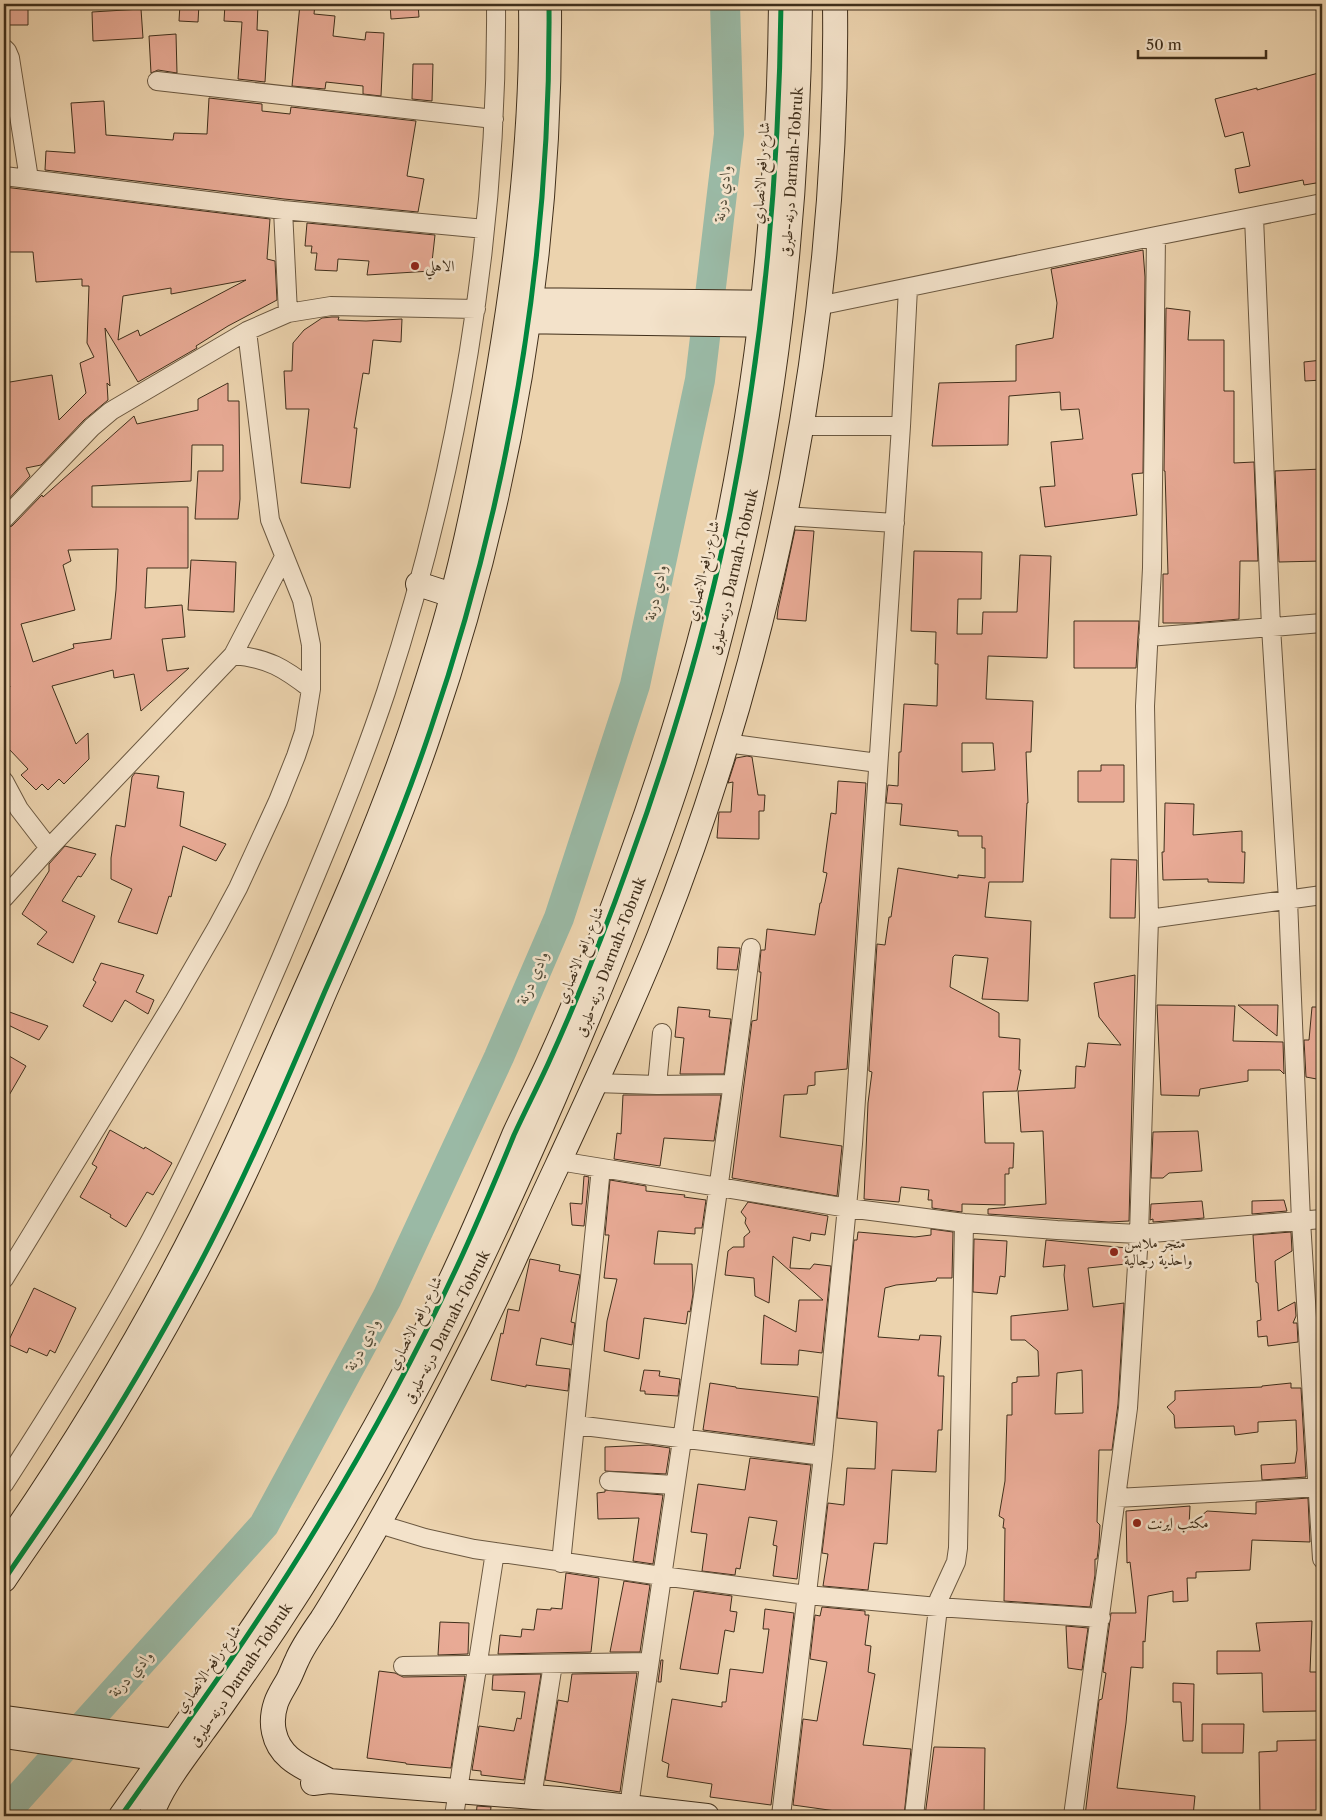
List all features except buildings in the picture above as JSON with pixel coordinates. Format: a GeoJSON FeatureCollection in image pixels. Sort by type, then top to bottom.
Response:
{"type":"FeatureCollection","features":[{"type":"Feature","properties":{"kind":"street"},"geometry":{"type":"LineString","coordinates":[[4,1484],[85,1356],[169,1204],[208,1122],[291,934],[367,746],[386,692],[433,527],[458,416],[476,308],[494,119],[496,4]]}},
{"type":"Feature","properties":{"kind":"street"},"geometry":{"type":"LineString","coordinates":[[4,1548],[62,1460],[149,1315],[229,1160],[330,936],[367,848],[409,734],[432,665],[452,594],[484,453],[529,310],[524,194],[530,76],[531,4]]}},
{"type":"Feature","properties":{"kind":"street"},"geometry":{"type":"LineString","coordinates":[[4,1580],[85,1461],[119,1406],[198,1268],[260,1141],[386,849],[430,731],[468,610],[501,475],[515,406],[529,310],[544,179],[549,4]]}},
{"type":"Feature","properties":{"kind":"street","name":"شارع رافع الانصاري"},"geometry":{"type":"LineString","coordinates":[[121,1816],[159,1748],[281,1584],[322,1520],[383,1413],[454,1274],[577,997],[608,920],[655,788],[700,635],[725,535],[734,488],[749,404],[761,314],[777,125],[781,4]]}},
{"type":"Feature","properties":{"kind":"street","name":"درنه-طبرق Darnah-Tobruk"},"geometry":{"type":"LineString","coordinates":[[151,1816],[163,1789],[257,1654],[370,1475],[459,1306],[499,1223],[575,1049],[607,970],[681,771],[726,615],[758,466],[761,314],[793,196],[800,4]]}},
{"type":"Feature","properties":{"kind":"street"},"geometry":{"type":"LineString","coordinates":[[707,1816],[683,1815],[629,1807],[532,1797],[329,1781],[291,1761],[280,1748],[274,1732],[274,1709],[297,1658],[379,1524],[456,1380],[492,1306],[595,1083],[658,938],[680,880],[726,743],[768,587],[784,516],[802,426],[814,347],[830,193],[835,4]]}},
{"type":"Feature","properties":{"kind":"street"},"geometry":{"type":"LineString","coordinates":[[4,48],[10,58],[29,179]]}},
{"type":"Feature","properties":{"kind":"street"},"geometry":{"type":"LineString","coordinates":[[157,81],[494,119]]}},
{"type":"Feature","properties":{"kind":"street"},"geometry":{"type":"LineString","coordinates":[[4,176],[283,210],[485,229]]}},
{"type":"Feature","properties":{"kind":"street"},"geometry":{"type":"LineString","coordinates":[[818,306],[1322,203]]}},
{"type":"Feature","properties":{"kind":"street"},"geometry":{"type":"LineString","coordinates":[[283,210],[288,313]]}},
{"type":"Feature","properties":{"kind":"street"},"geometry":{"type":"LineString","coordinates":[[1254,217],[1271,627],[1288,900],[1301,1220],[1320,1487],[1322,1559]]}},
{"type":"Feature","properties":{"kind":"street"},"geometry":{"type":"LineString","coordinates":[[1073,1816],[1101,1618],[1130,1381],[1139,1234],[1149,919],[1146,706],[1152,568],[1156,236]]}},
{"type":"Feature","properties":{"kind":"street"},"geometry":{"type":"LineString","coordinates":[[781,1816],[823,1456],[848,1208],[863,1014],[895,523],[908,288]]}},
{"type":"Feature","properties":{"kind":"street"},"geometry":{"type":"LineString","coordinates":[[4,519],[86,432],[111,411],[247,331],[288,313],[331,306],[476,308]]}},
{"type":"Feature","properties":{"kind":"street"},"geometry":{"type":"LineString","coordinates":[[529,310],[761,314]]}},
{"type":"Feature","properties":{"kind":"street"},"geometry":{"type":"LineString","coordinates":[[4,1279],[10,1255],[196,965],[238,888],[278,801],[296,756],[307,718],[311,689],[311,645],[307,622],[295,579],[284,557],[270,520],[247,331]]}},
{"type":"Feature","properties":{"kind":"street"},"geometry":{"type":"LineString","coordinates":[[802,426],[901,426]]}},
{"type":"Feature","properties":{"kind":"street"},"geometry":{"type":"LineString","coordinates":[[784,516],[895,523]]}},
{"type":"Feature","properties":{"kind":"street"},"geometry":{"type":"LineString","coordinates":[[4,898],[49,848],[233,655],[284,557]]}},
{"type":"Feature","properties":{"kind":"street"},"geometry":{"type":"LineString","coordinates":[[418,584],[452,594]]}},
{"type":"Feature","properties":{"kind":"street"},"geometry":{"type":"LineString","coordinates":[[1148,637],[1322,623]]}},
{"type":"Feature","properties":{"kind":"street"},"geometry":{"type":"LineString","coordinates":[[233,655],[269,662],[284,669],[311,689]]}},
{"type":"Feature","properties":{"kind":"street"},"geometry":{"type":"LineString","coordinates":[[726,743],[878,763]]}},
{"type":"Feature","properties":{"kind":"street"},"geometry":{"type":"LineString","coordinates":[[4,781],[19,810],[49,848]]}},
{"type":"Feature","properties":{"kind":"street"},"geometry":{"type":"LineString","coordinates":[[1149,919],[1322,895]]}},
{"type":"Feature","properties":{"kind":"street"},"geometry":{"type":"LineString","coordinates":[[629,1807],[674,1485],[720,1187],[751,948]]}},
{"type":"Feature","properties":{"kind":"street"},"geometry":{"type":"LineString","coordinates":[[607,970],[641,978]]}},
{"type":"Feature","properties":{"kind":"street"},"geometry":{"type":"LineString","coordinates":[[657,1085],[662,1033]]}},
{"type":"Feature","properties":{"kind":"street"},"geometry":{"type":"LineString","coordinates":[[595,1083],[657,1085],[733,1084]]}},
{"type":"Feature","properties":{"kind":"street"},"geometry":{"type":"LineString","coordinates":[[559,1161],[848,1208],[964,1222],[1057,1230],[1139,1234],[1322,1219]]}},
{"type":"Feature","properties":{"kind":"street"},"geometry":{"type":"LineString","coordinates":[[561,1563],[601,1168]]}},
{"type":"Feature","properties":{"kind":"street"},"geometry":{"type":"LineString","coordinates":[[914,1816],[938,1607],[942,1590],[956,1562],[958,1548],[964,1222]]}},
{"type":"Feature","properties":{"kind":"street"},"geometry":{"type":"LineString","coordinates":[[576,1425],[823,1456]]}},
{"type":"Feature","properties":{"kind":"street"},"geometry":{"type":"LineString","coordinates":[[608,1481],[674,1485]]}},
{"type":"Feature","properties":{"kind":"street"},"geometry":{"type":"LineString","coordinates":[[1116,1498],[1320,1487]]}},
{"type":"Feature","properties":{"kind":"street"},"geometry":{"type":"LineString","coordinates":[[379,1524],[425,1538],[561,1563],[807,1595],[938,1607],[1101,1618]]}},
{"type":"Feature","properties":{"kind":"street"},"geometry":{"type":"LineString","coordinates":[[454,1816],[495,1552]]}},
{"type":"Feature","properties":{"kind":"street"},"geometry":{"type":"LineString","coordinates":[[403,1666],[649,1662]]}},
{"type":"Feature","properties":{"kind":"street"},"geometry":{"type":"LineString","coordinates":[[532,1797],[553,1664]]}},
{"type":"Feature","properties":{"kind":"street"},"geometry":{"type":"LineString","coordinates":[[4,1718],[159,1748]]}},
{"type":"Feature","properties":{"kind":"street"},"geometry":{"type":"LineString","coordinates":[[4,1736],[159,1748]]}},
{"type":"Feature","properties":{"kind":"waterway","name":"وادي درنة"},"geometry":{"type":"LineString","coordinates":[[4,1814],[264,1525],[387,1298],[499,1057],[559,918],[635,685],[700,380],[729,134],[725,4]]}},
{"type":"Feature","properties":{"kind":"cycle path"},"geometry":{"type":"LineString","coordinates":[[4,1580],[114,1414],[143,1366],[215,1235],[264,1132],[367,894],[394,830],[430,731],[458,643],[483,553],[503,463],[520,372],[533,281],[542,189],[548,97],[549,4]]}},
{"type":"Feature","properties":{"kind":"cycle path"},"geometry":{"type":"LineString","coordinates":[[121,1816],[273,1597],[374,1430],[440,1303],[470,1237],[514,1135],[570,1014],[620,888],[657,782],[695,658],[717,574],[739,467],[759,336],[766,270],[777,137],[781,4]]}},
{"type":"Feature","properties":{"kind":"place","name":"الاهلي"},"geometry":{"type":"Point","coordinates":[415,266]}},
{"type":"Feature","properties":{"kind":"place","name":"متجر ملابس واحذية رجالية"},"geometry":{"type":"Point","coordinates":[1114,1252]}},
{"type":"Feature","properties":{"kind":"place","name":"مكتب ايرنت"},"geometry":{"type":"Point","coordinates":[1137,1523]}}]}
